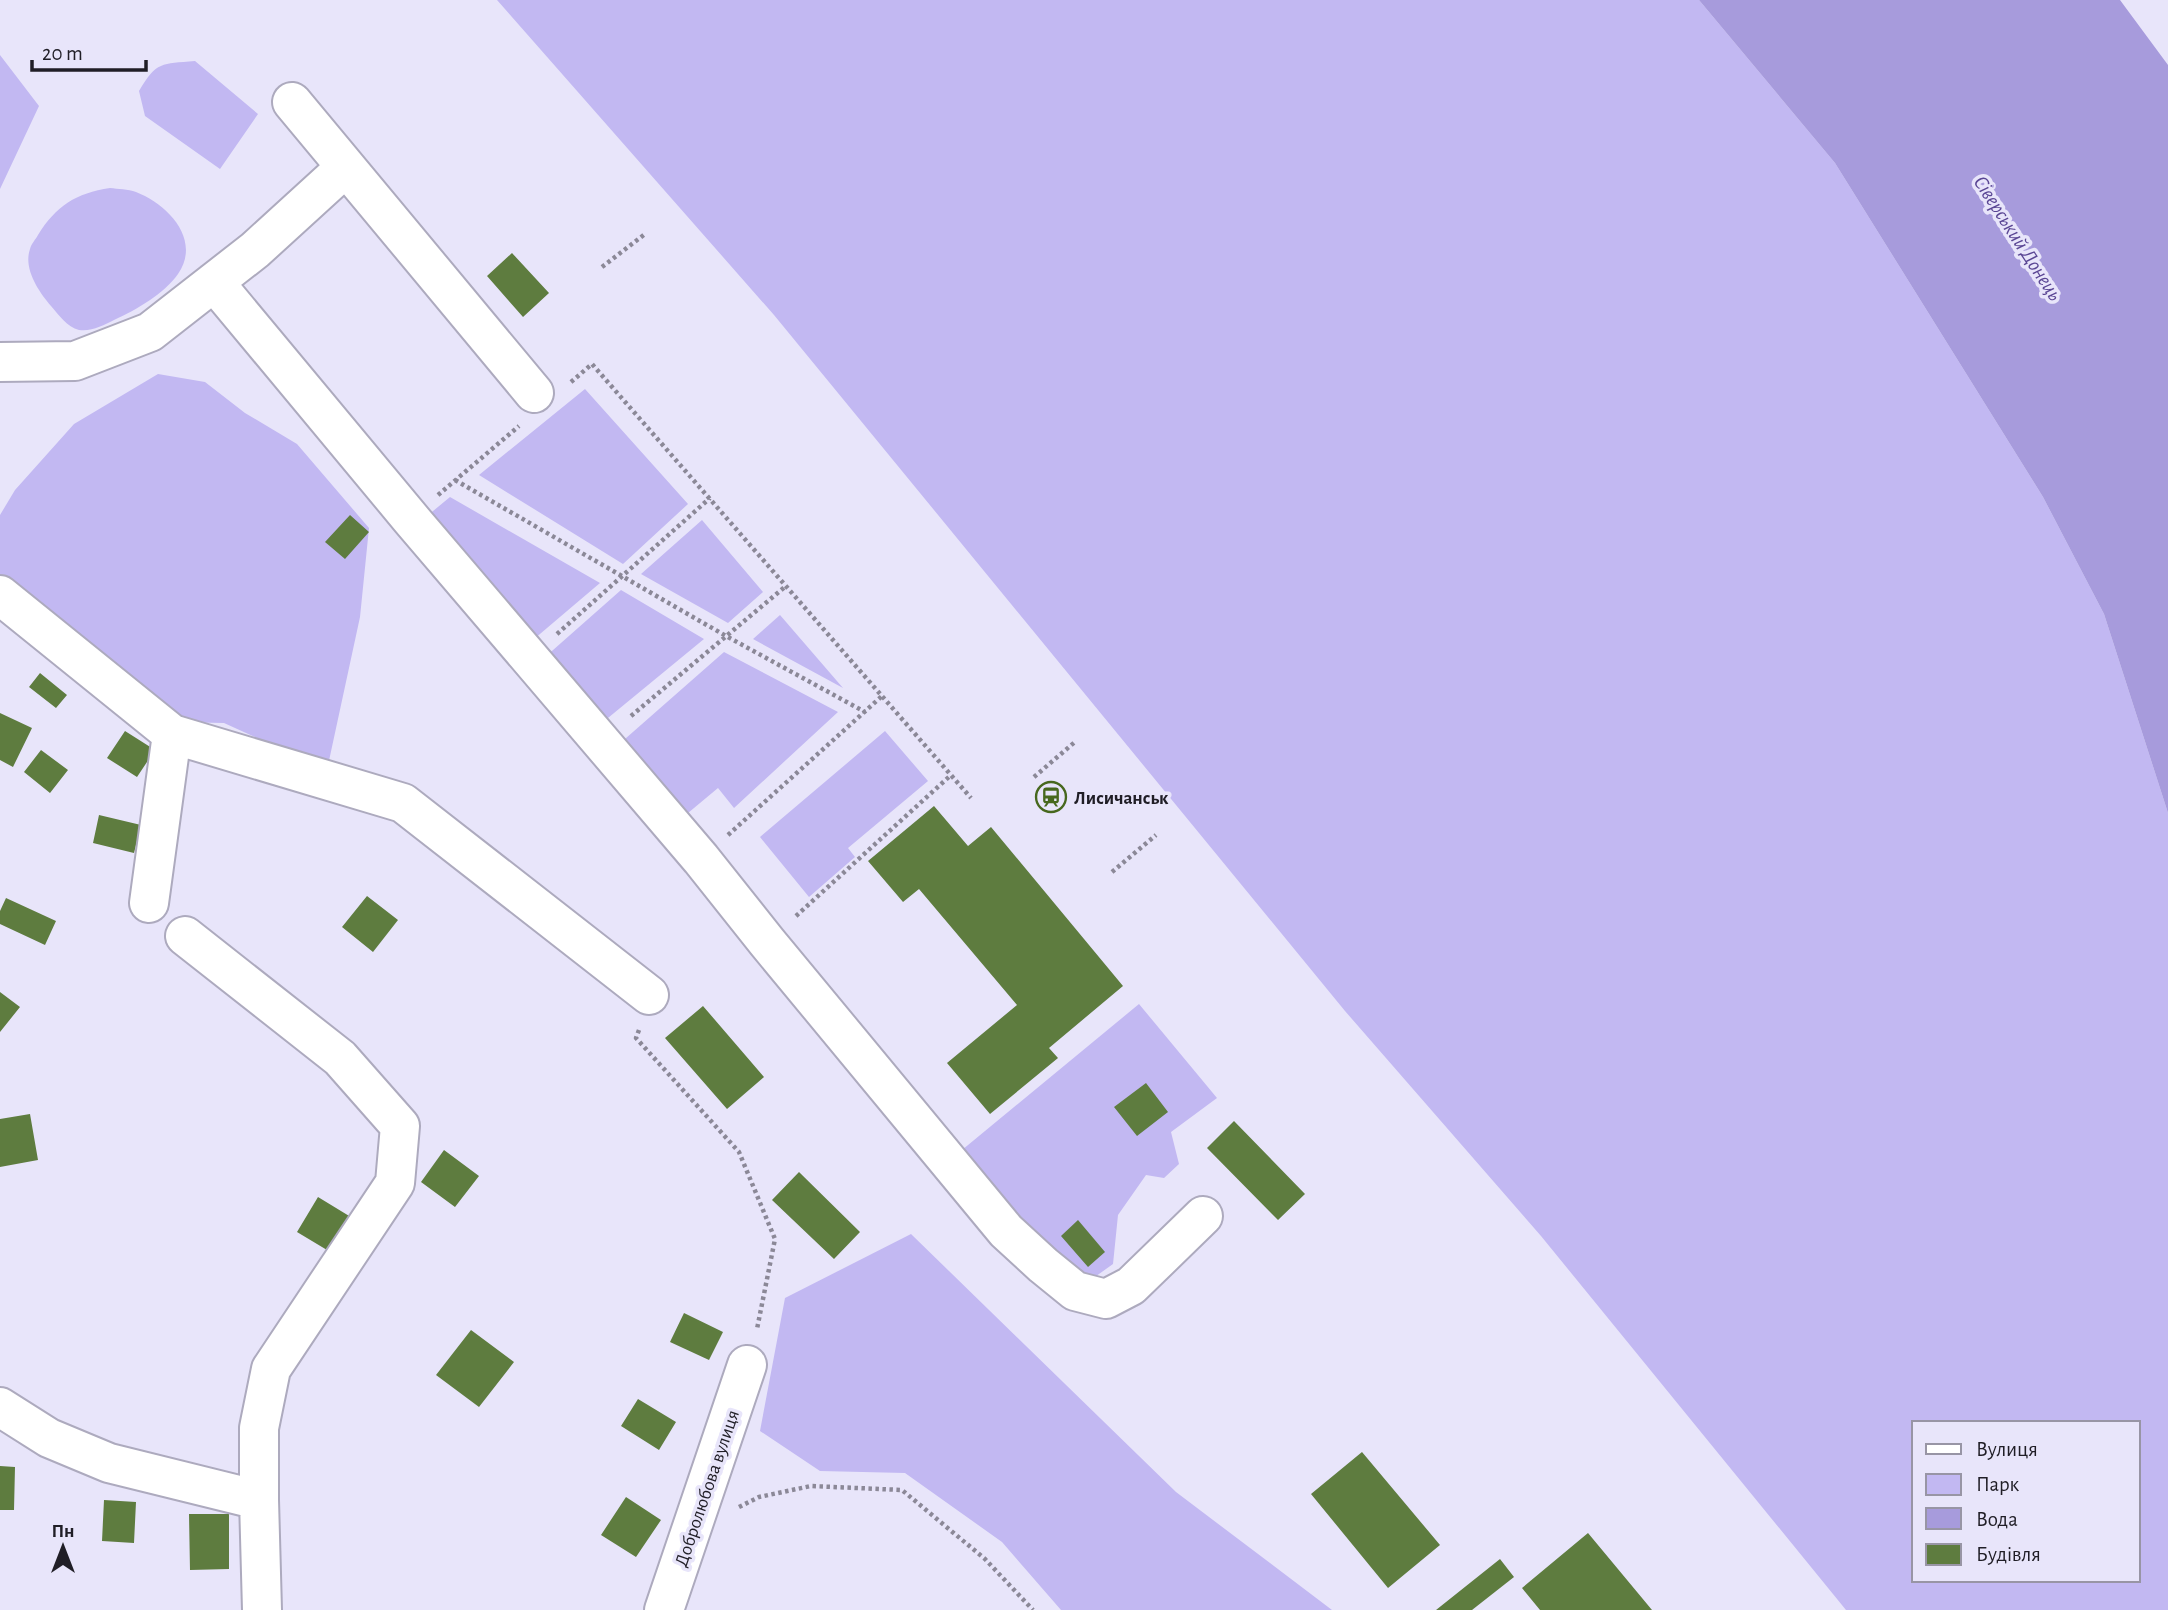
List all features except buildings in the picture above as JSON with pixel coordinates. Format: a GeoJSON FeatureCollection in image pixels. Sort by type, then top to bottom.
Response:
{"type":"FeatureCollection","features":[{"type":"Feature","properties":{"kind":"street"},"geometry":{"type":"LineString","coordinates":[[292,102],[541,401]]}},
{"type":"Feature","properties":{"kind":"street"},"geometry":{"type":"LineString","coordinates":[[0,362],[75,361],[150,332],[255,250],[346,167]]}},
{"type":"Feature","properties":{"kind":"street"},"geometry":{"type":"LineString","coordinates":[[214,282],[411,519],[701,859],[1006,1230],[1043,1265],[1075,1291],[1106,1299],[1131,1286],[1203,1216]]}},
{"type":"Feature","properties":{"kind":"street"},"geometry":{"type":"LineString","coordinates":[[0,595],[173,734],[403,803],[649,995]]}},
{"type":"Feature","properties":{"kind":"street"},"geometry":{"type":"LineString","coordinates":[[149,903],[173,734]]}},
{"type":"Feature","properties":{"kind":"street"},"geometry":{"type":"LineString","coordinates":[[185,936],[340,1058],[400,1126],[394,1183],[271,1369],[259,1428],[262,1610]]}},
{"type":"Feature","properties":{"kind":"street","name":"Добролюбова вулиця"},"geometry":{"type":"LineString","coordinates":[[664,1610],[747,1365]]}},
{"type":"Feature","properties":{"kind":"street"},"geometry":{"type":"LineString","coordinates":[[0,1407],[49,1438],[109,1463],[259,1500]]}},
{"type":"Feature","properties":{"kind":"path"},"geometry":{"type":"LineString","coordinates":[[602,267],[645,234]]}},
{"type":"Feature","properties":{"kind":"path"},"geometry":{"type":"LineString","coordinates":[[411,519],[541,401],[592,364],[971,798]]}},
{"type":"Feature","properties":{"kind":"path"},"geometry":{"type":"LineString","coordinates":[[455,480],[726,636],[865,712]]}},
{"type":"Feature","properties":{"kind":"path"},"geometry":{"type":"LineString","coordinates":[[530,658],[710,498]]}},
{"type":"Feature","properties":{"kind":"path"},"geometry":{"type":"LineString","coordinates":[[601,742],[786,586]]}},
{"type":"Feature","properties":{"kind":"path"},"geometry":{"type":"LineString","coordinates":[[701,859],[882,696]]}},
{"type":"Feature","properties":{"kind":"path"},"geometry":{"type":"LineString","coordinates":[[1034,777],[1076,741]]}},
{"type":"Feature","properties":{"kind":"path"},"geometry":{"type":"LineString","coordinates":[[767,942],[951,775]]}},
{"type":"Feature","properties":{"kind":"path"},"geometry":{"type":"LineString","coordinates":[[1112,872],[1156,835]]}},
{"type":"Feature","properties":{"kind":"path"},"geometry":{"type":"LineString","coordinates":[[649,995],[636,1038],[739,1152],[775,1239],[760,1317],[747,1365]]}},
{"type":"Feature","properties":{"kind":"path"},"geometry":{"type":"LineString","coordinates":[[691,1531],[759,1497],[811,1486],[902,1490],[985,1559],[1033,1610]]}},
{"type":"Feature","properties":{"kind":"green space"},"geometry":{"type":"Polygon","coordinates":[[[497,0],[1699,0],[1835,163],[2043,497],[2104,614],[2168,813],[2168,1610],[1846,1610],[1541,1236],[1345,1011],[774,315],[497,0]]]}},
{"type":"Feature","properties":{"kind":"green space"},"geometry":{"type":"Polygon","coordinates":[[[0,55],[39,106],[0,189],[0,55]]]}},
{"type":"Feature","properties":{"kind":"green space"},"geometry":{"type":"Polygon","coordinates":[[[195,61],[258,114],[220,169],[145,116],[139,91],[151,74],[161,66],[195,61]]]}},
{"type":"Feature","properties":{"kind":"green space"},"geometry":{"type":"Polygon","coordinates":[[[110,188],[136,192],[169,214],[178,224],[183,236],[186,248],[184,261],[172,281],[149,301],[102,326],[79,330],[64,320],[46,300],[30,272],[28,257],[32,243],[45,225],[68,202],[87,193],[110,188]]]}},
{"type":"Feature","properties":{"kind":"green space"},"geometry":{"type":"Polygon","coordinates":[[[158,374],[205,382],[245,413],[297,444],[369,528],[360,617],[327,770],[224,723],[175,722],[0,574],[0,515],[15,490],[74,424],[158,374]]]}},
{"type":"Feature","properties":{"kind":"green space"},"geometry":{"type":"Polygon","coordinates":[[[585,389],[688,504],[623,564],[479,475],[585,389]]]}},
{"type":"Feature","properties":{"kind":"green space"},"geometry":{"type":"Polygon","coordinates":[[[450,497],[600,583],[527,645],[421,521],[450,497]]]}},
{"type":"Feature","properties":{"kind":"green space"},"geometry":{"type":"Polygon","coordinates":[[[702,520],[763,592],[728,623],[641,574],[702,520]]]}},
{"type":"Feature","properties":{"kind":"green space"},"geometry":{"type":"Polygon","coordinates":[[[621,590],[704,639],[597,727],[544,658],[621,590]]]}},
{"type":"Feature","properties":{"kind":"green space"},"geometry":{"type":"Polygon","coordinates":[[[780,615],[843,688],[753,639],[780,615]]]}},
{"type":"Feature","properties":{"kind":"green space"},"geometry":{"type":"Polygon","coordinates":[[[724,652],[838,712],[734,808],[718,788],[682,818],[617,746],[724,652]]]}},
{"type":"Feature","properties":{"kind":"green space"},"geometry":{"type":"Polygon","coordinates":[[[885,731],[928,781],[848,848],[855,857],[809,897],[760,837],[885,731]]]}},
{"type":"Feature","properties":{"kind":"green space"},"geometry":{"type":"Polygon","coordinates":[[[1139,1004],[1217,1098],[1171,1132],[1179,1164],[1164,1178],[1146,1175],[1118,1215],[1113,1264],[1085,1284],[1041,1244],[962,1150],[1139,1004]]]}},
{"type":"Feature","properties":{"kind":"green space"},"geometry":{"type":"Polygon","coordinates":[[[911,1234],[1176,1492],[1332,1610],[1061,1610],[1002,1542],[905,1473],[820,1471],[760,1431],[785,1298],[911,1234]]]}},
{"type":"Feature","properties":{"kind":"water","name":"Сіверський Донець"},"geometry":{"type":"Polygon","coordinates":[[[1699,0],[2120,0],[2168,65],[2168,813],[2104,614],[2043,497],[1835,163],[1699,0]]]}},
{"type":"Feature","properties":{"kind":"place","name":"Лисичанськ"},"geometry":{"type":"Point","coordinates":[1051,797]}}]}
